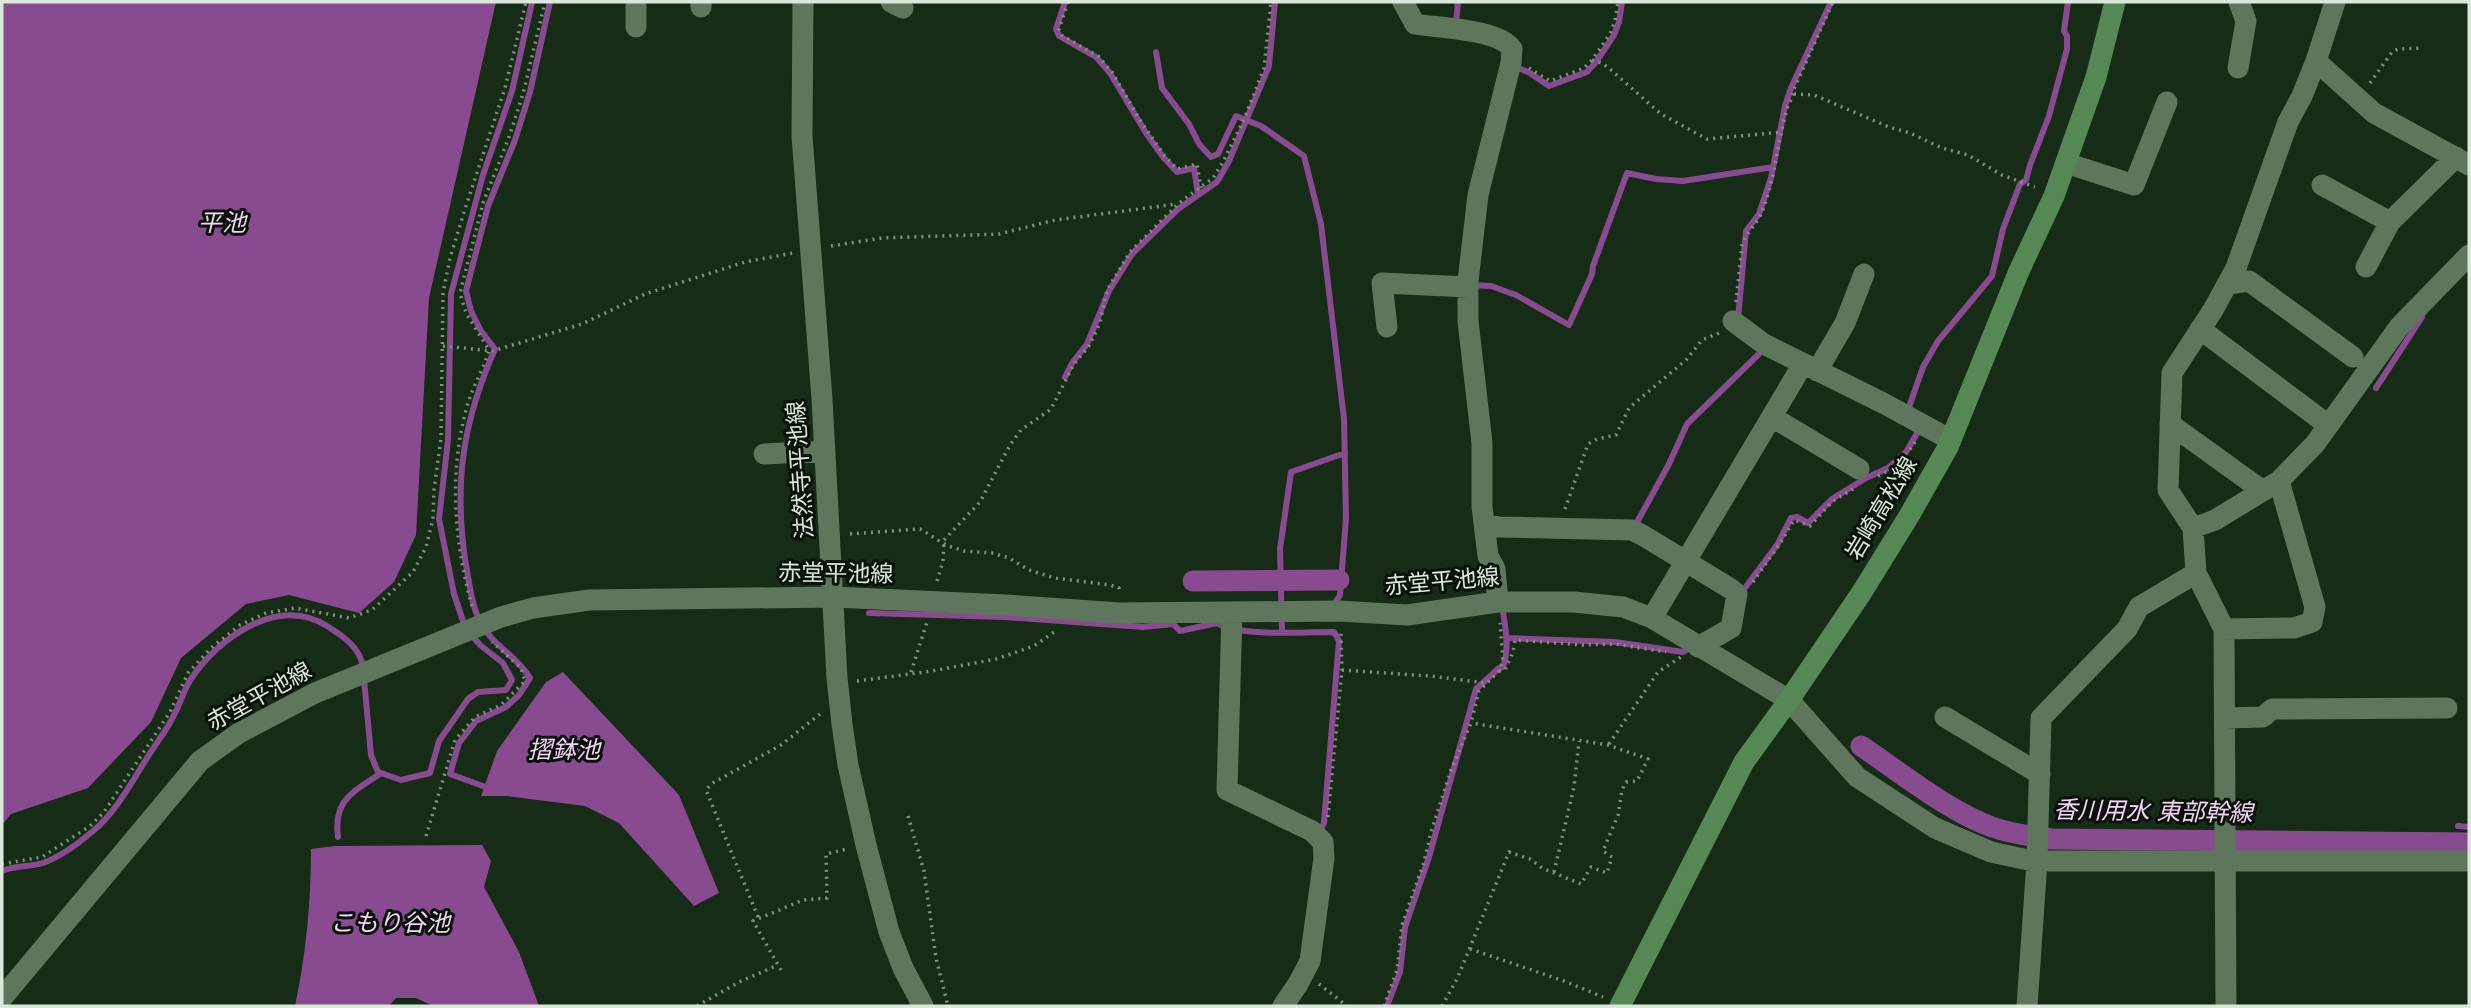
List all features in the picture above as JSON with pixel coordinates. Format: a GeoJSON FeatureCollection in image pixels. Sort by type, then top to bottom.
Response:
{"type":"FeatureCollection","features":[{"type":"Feature","properties":{"kind":"main road","name":"岩崎高松線"},"geometry":{"type":"LineString","coordinates":[[1620,1005],[1744,762],[1789,700],[1909,516],[1951,440],[2019,271],[2054,196],[2096,77],[2115,2]]}},
{"type":"Feature","properties":{"kind":"street"},"geometry":{"type":"LineString","coordinates":[[636,2],[636,27]]}},
{"type":"Feature","properties":{"kind":"street","name":"法然寺平池線"},"geometry":{"type":"LineString","coordinates":[[803,2],[802,136],[831,536],[839,693],[848,765],[889,932],[903,968],[923,1006]]}},
{"type":"Feature","properties":{"kind":"street"},"geometry":{"type":"LineString","coordinates":[[1403,2],[1415,24],[1454,27],[1505,42],[1512,49],[1478,195],[1468,287],[1468,321],[1482,443],[1488,556],[1495,569],[1498,602]]}},
{"type":"Feature","properties":{"kind":"street"},"geometry":{"type":"LineString","coordinates":[[2238,68],[2246,21],[2239,2]]}},
{"type":"Feature","properties":{"kind":"street"},"geometry":{"type":"LineString","coordinates":[[2226,1006],[2224,629],[2196,572],[2193,528],[2168,490],[2172,373],[2241,257],[2288,122],[2316,61],[2335,2]]}},
{"type":"Feature","properties":{"kind":"street"},"geometry":{"type":"LineString","coordinates":[[2316,61],[2374,113],[2463,161],[2390,222],[2366,267]]}},
{"type":"Feature","properties":{"kind":"street"},"geometry":{"type":"LineString","coordinates":[[2066,163],[2134,185],[2167,102]]}},
{"type":"Feature","properties":{"kind":"street"},"geometry":{"type":"LineString","coordinates":[[2322,185],[2390,222]]}},
{"type":"Feature","properties":{"kind":"street"},"geometry":{"type":"LineString","coordinates":[[2193,528],[2215,520],[2271,486],[2315,444],[2399,327],[2469,255]]}},
{"type":"Feature","properties":{"kind":"street"},"geometry":{"type":"LineString","coordinates":[[1652,618],[1772,417],[1845,323],[1864,274]]}},
{"type":"Feature","properties":{"kind":"street"},"geometry":{"type":"LineString","coordinates":[[2227,284],[2249,281],[2353,357]]}},
{"type":"Feature","properties":{"kind":"street"},"geometry":{"type":"LineString","coordinates":[[1387,327],[1382,283],[1468,287]]}},
{"type":"Feature","properties":{"kind":"street"},"geometry":{"type":"LineString","coordinates":[[1733,321],[1764,344],[1951,440]]}},
{"type":"Feature","properties":{"kind":"street"},"geometry":{"type":"LineString","coordinates":[[2200,329],[2328,425]]}},
{"type":"Feature","properties":{"kind":"street"},"geometry":{"type":"LineString","coordinates":[[1772,417],[1863,478]]}},
{"type":"Feature","properties":{"kind":"street"},"geometry":{"type":"LineString","coordinates":[[2170,424],[2271,486],[2315,607],[2312,622],[2294,628],[2224,629]]}},
{"type":"Feature","properties":{"kind":"street"},"geometry":{"type":"LineString","coordinates":[[764,454],[825,451]]}},
{"type":"Feature","properties":{"kind":"street"},"geometry":{"type":"LineString","coordinates":[[1485,524],[1499,527],[1632,530],[1737,594],[1731,628],[1698,647]]}},
{"type":"Feature","properties":{"kind":"street"},"geometry":{"type":"LineString","coordinates":[[2027,1006],[2038,847],[2041,718],[2127,629],[2138,607],[2196,572]]}},
{"type":"Feature","properties":{"kind":"street","name":"赤堂平池線"},"geometry":{"type":"LineString","coordinates":[[2,998],[200,761],[239,733],[315,693],[501,617],[552,605],[589,600],[834,597],[1119,613],[1339,611],[1407,615],[1498,602],[1586,603],[1623,607],[1652,618],[1789,700],[1857,777],[1935,828],[1991,852],[2038,847],[2226,846],[2469,861]]}},
{"type":"Feature","properties":{"kind":"street"},"geometry":{"type":"LineString","coordinates":[[1232,612],[1227,790],[1312,831],[1323,842],[1324,858],[1310,961],[1283,1006]]}},
{"type":"Feature","properties":{"kind":"street"},"geometry":{"type":"LineString","coordinates":[[2225,718],[2263,717],[2272,709],[2447,708]]}},
{"type":"Feature","properties":{"kind":"street"},"geometry":{"type":"LineString","coordinates":[[1945,717],[2039,774]]}},
{"type":"Feature","properties":{"kind":"path"},"geometry":{"type":"LineString","coordinates":[[2,864],[42,857],[90,826],[104,812],[170,712],[188,673],[211,648],[240,625],[266,613],[295,608],[349,618],[372,610],[413,572],[426,547],[433,519],[441,438],[443,303],[450,258],[505,88],[526,2]]}},
{"type":"Feature","properties":{"kind":"path"},"geometry":{"type":"LineString","coordinates":[[473,611],[459,541],[456,475],[459,441],[466,411],[473,386],[489,350],[466,313],[460,293],[483,203],[523,94],[545,2]]}},
{"type":"Feature","properties":{"kind":"path"},"geometry":{"type":"LineString","coordinates":[[1068,2],[1059,29],[1061,35],[1098,56],[1112,72],[1140,120],[1177,169],[1197,164],[1201,188]]}},
{"type":"Feature","properties":{"kind":"path"},"geometry":{"type":"LineString","coordinates":[[911,672],[943,561],[944,540],[987,491],[1010,445],[1021,430],[1051,409],[1074,365],[1089,346],[1100,323],[1107,290],[1130,252],[1179,203],[1213,178],[1223,162],[1245,117],[1264,68],[1271,2]]}},
{"type":"Feature","properties":{"kind":"path"},"geometry":{"type":"LineString","coordinates":[[1511,60],[1550,81],[1584,68],[1610,34],[1618,2]]}},
{"type":"Feature","properties":{"kind":"path"},"geometry":{"type":"LineString","coordinates":[[1560,527],[1588,444],[1616,435],[1629,408],[1687,359],[1702,341],[1732,327],[1742,245],[1761,215],[1774,178],[1787,108],[1800,71],[1833,2]]}},
{"type":"Feature","properties":{"kind":"path"},"geometry":{"type":"LineString","coordinates":[[2357,98],[2392,52],[2398,49],[2423,48]]}},
{"type":"Feature","properties":{"kind":"path"},"geometry":{"type":"LineString","coordinates":[[1592,60],[1611,70],[1661,114],[1707,139],[1783,132]]}},
{"type":"Feature","properties":{"kind":"path"},"geometry":{"type":"LineString","coordinates":[[1794,94],[1814,95],[1942,148],[1968,155],[2002,175],[2054,196]]}},
{"type":"Feature","properties":{"kind":"path"},"geometry":{"type":"LineString","coordinates":[[1737,599],[1765,567],[1794,520],[1810,526],[1833,501],[1863,478],[1891,470],[1908,454],[1925,425]]}},
{"type":"Feature","properties":{"kind":"path"},"geometry":{"type":"LineString","coordinates":[[831,536],[920,529],[944,544],[964,551],[1009,558],[1029,570],[1055,578],[1110,584],[1119,588],[1119,613]]}},
{"type":"Feature","properties":{"kind":"path"},"geometry":{"type":"LineString","coordinates":[[1384,1006],[1397,970],[1402,925],[1451,770],[1471,723],[1479,691],[1499,671],[1503,661],[1498,602]]}},
{"type":"Feature","properties":{"kind":"path"},"geometry":{"type":"LineString","coordinates":[[758,917],[706,790],[711,784],[781,745],[839,693],[911,672],[932,671],[996,659],[1034,646],[1086,611]]}},
{"type":"Feature","properties":{"kind":"path"},"geometry":{"type":"LineString","coordinates":[[1327,829],[1342,670],[1339,611]]}},
{"type":"Feature","properties":{"kind":"path"},"geometry":{"type":"LineString","coordinates":[[426,836],[455,740],[475,718],[501,705],[525,681],[521,668],[484,634]]}},
{"type":"Feature","properties":{"kind":"path"},"geometry":{"type":"LineString","coordinates":[[1499,671],[1505,670],[1509,663],[1515,640],[1615,645],[1686,654],[1658,672],[1608,745]]}},
{"type":"Feature","properties":{"kind":"path"},"geometry":{"type":"LineString","coordinates":[[1342,670],[1486,683]]}},
{"type":"Feature","properties":{"kind":"path"},"geometry":{"type":"LineString","coordinates":[[1442,1006],[1457,979],[1509,852],[1530,859],[1542,868],[1581,884],[1591,867],[1607,873],[1612,857],[1603,851],[1618,815],[1622,790],[1626,782],[1637,780],[1648,759],[1608,745],[1471,723]]}},
{"type":"Feature","properties":{"kind":"path"},"geometry":{"type":"LineString","coordinates":[[1554,872],[1574,788],[1579,741]]}},
{"type":"Feature","properties":{"kind":"path"},"geometry":{"type":"LineString","coordinates":[[908,816],[924,871],[936,958],[948,1006]]}},
{"type":"Feature","properties":{"kind":"path"},"geometry":{"type":"LineString","coordinates":[[781,970],[753,921],[803,900],[827,898],[826,854],[866,845]]}},
{"type":"Feature","properties":{"kind":"path"},"geometry":{"type":"LineString","coordinates":[[1470,948],[1564,981],[1620,1005]]}},
{"type":"Feature","properties":{"kind":"path"},"geometry":{"type":"LineString","coordinates":[[697,1006],[739,982],[778,965]]}},
{"type":"Feature","properties":{"kind":"path"},"geometry":{"type":"LineString","coordinates":[[1315,980],[1347,1006]]}},
{"type":"Feature","properties":{"kind":"water","name":"平池"},"geometry":{"type":"Polygon","coordinates":[[[2,2],[496,2],[429,298],[416,535],[394,582],[359,613],[289,595],[246,604],[181,658],[151,722],[88,788],[11,814],[2,825],[2,2]]]}},
{"type":"Feature","properties":{"kind":"water","name":"摺鉢池"},"geometry":{"type":"Polygon","coordinates":[[[563,672],[679,795],[719,893],[694,906],[619,823],[585,806],[507,796],[481,796],[497,751],[546,682],[563,672]]]}},
{"type":"Feature","properties":{"kind":"water","name":"こもり谷池"},"geometry":{"type":"Polygon","coordinates":[[[482,845],[491,861],[484,887],[519,952],[539,1006],[433,1006],[416,998],[396,998],[389,1006],[295,1006],[307,928],[311,849],[335,846],[482,845]]]}},
{"type":"Feature","properties":{"kind":"waterway"},"geometry":{"type":"LineString","coordinates":[[364,679],[371,755],[378,772],[401,780],[430,773],[439,741],[468,699],[478,692],[506,690],[512,680],[503,663],[480,645],[465,627],[454,594],[439,519],[448,440],[451,294],[483,175],[512,91],[532,2]]}},
{"type":"Feature","properties":{"kind":"waterway"},"geometry":{"type":"LineString","coordinates":[[491,789],[450,774],[459,743],[476,721],[506,707],[519,695],[530,678],[480,622],[472,599],[465,559],[461,504],[464,452],[475,401],[495,349],[481,331],[471,311],[466,291],[488,206],[515,140],[530,92],[550,2]]}},
{"type":"Feature","properties":{"kind":"waterway"},"geometry":{"type":"LineString","coordinates":[[1065,2],[1056,29],[1059,36],[1096,57],[1110,73],[1146,133],[1177,172],[1194,168],[1198,194]]}},
{"type":"Feature","properties":{"kind":"waterway"},"geometry":{"type":"LineString","coordinates":[[1065,377],[1087,344],[1109,291],[1132,254],[1178,209],[1217,182],[1229,161],[1269,66],[1275,2]]}},
{"type":"Feature","properties":{"kind":"waterway"},"geometry":{"type":"LineString","coordinates":[[1458,2],[1456,23],[1460,24]]}},
{"type":"Feature","properties":{"kind":"waterway"},"geometry":{"type":"LineString","coordinates":[[1514,66],[1549,86],[1587,72],[1614,35],[1622,2]]}},
{"type":"Feature","properties":{"kind":"waterway"},"geometry":{"type":"LineString","coordinates":[[1738,319],[1746,231],[1759,214],[1771,178],[1791,88],[1831,2]]}},
{"type":"Feature","properties":{"kind":"waterway"},"geometry":{"type":"LineString","coordinates":[[1909,412],[1923,367],[1938,341],[1992,276],[2003,229],[2020,184],[2026,180],[2049,116],[2067,49],[2067,36],[2064,31],[2068,2]]}},
{"type":"Feature","properties":{"kind":"waterway"},"geometry":{"type":"LineString","coordinates":[[1156,52],[1162,88],[1189,124],[1199,144],[1211,157],[1218,154],[1236,116],[1261,126],[1304,156],[1321,224],[1344,419],[1346,518],[1340,595],[1333,606]]}},
{"type":"Feature","properties":{"kind":"waterway"},"geometry":{"type":"LineString","coordinates":[[1472,285],[1491,286],[1516,295],[1569,325],[1592,274],[1627,173],[1683,181],[1773,167]]}},
{"type":"Feature","properties":{"kind":"waterway"},"geometry":{"type":"LineString","coordinates":[[2376,388],[2422,317]]}},
{"type":"Feature","properties":{"kind":"waterway"},"geometry":{"type":"LineString","coordinates":[[1635,526],[1669,464],[1687,424],[1763,350],[1761,349]]}},
{"type":"Feature","properties":{"kind":"waterway"},"geometry":{"type":"LineString","coordinates":[[1742,592],[1777,545],[1791,518],[1797,517],[1808,523],[1832,499],[1888,468],[1906,452],[1918,428]]}},
{"type":"Feature","properties":{"kind":"waterway"},"geometry":{"type":"LineString","coordinates":[[1282,632],[1280,549],[1291,472],[1345,453]]}},
{"type":"Feature","properties":{"kind":"waterway","name":"香川用水 東部幹線"},"geometry":{"type":"LineString","coordinates":[[1193,581],[1339,580]]}},
{"type":"Feature","properties":{"kind":"waterway"},"geometry":{"type":"LineString","coordinates":[[1387,1006],[1400,972],[1405,927],[1429,857],[1476,689],[1503,667],[1507,644],[1502,605]]}},
{"type":"Feature","properties":{"kind":"waterway"},"geometry":{"type":"LineString","coordinates":[[869,613],[1005,617],[1143,627],[1173,624],[1180,631],[1217,623],[1256,632],[1334,632],[1339,641],[1324,823],[1319,833]]}},
{"type":"Feature","properties":{"kind":"waterway"},"geometry":{"type":"LineString","coordinates":[[2,871],[38,864],[63,853],[93,831],[109,815],[172,719],[191,679],[217,649],[233,636],[270,618],[289,615],[308,618],[327,626],[350,643],[359,654],[363,668]]}},
{"type":"Feature","properties":{"kind":"waterway"},"geometry":{"type":"LineString","coordinates":[[1507,638],[1615,642],[1683,652],[1692,647]]}},
{"type":"Feature","properties":{"kind":"waterway","name":"香川用水 東部幹線"},"geometry":{"type":"LineString","coordinates":[[1861,746],[1958,811],[1992,827],[2029,836],[2051,839],[2469,843]]}},
{"type":"Feature","properties":{"kind":"waterway"},"geometry":{"type":"LineString","coordinates":[[338,837],[337,824],[342,805],[354,792],[381,773]]}},
{"type":"Feature","properties":{"kind":"waterway"},"geometry":{"type":"LineString","coordinates":[[2458,826],[2469,827]]}}]}
